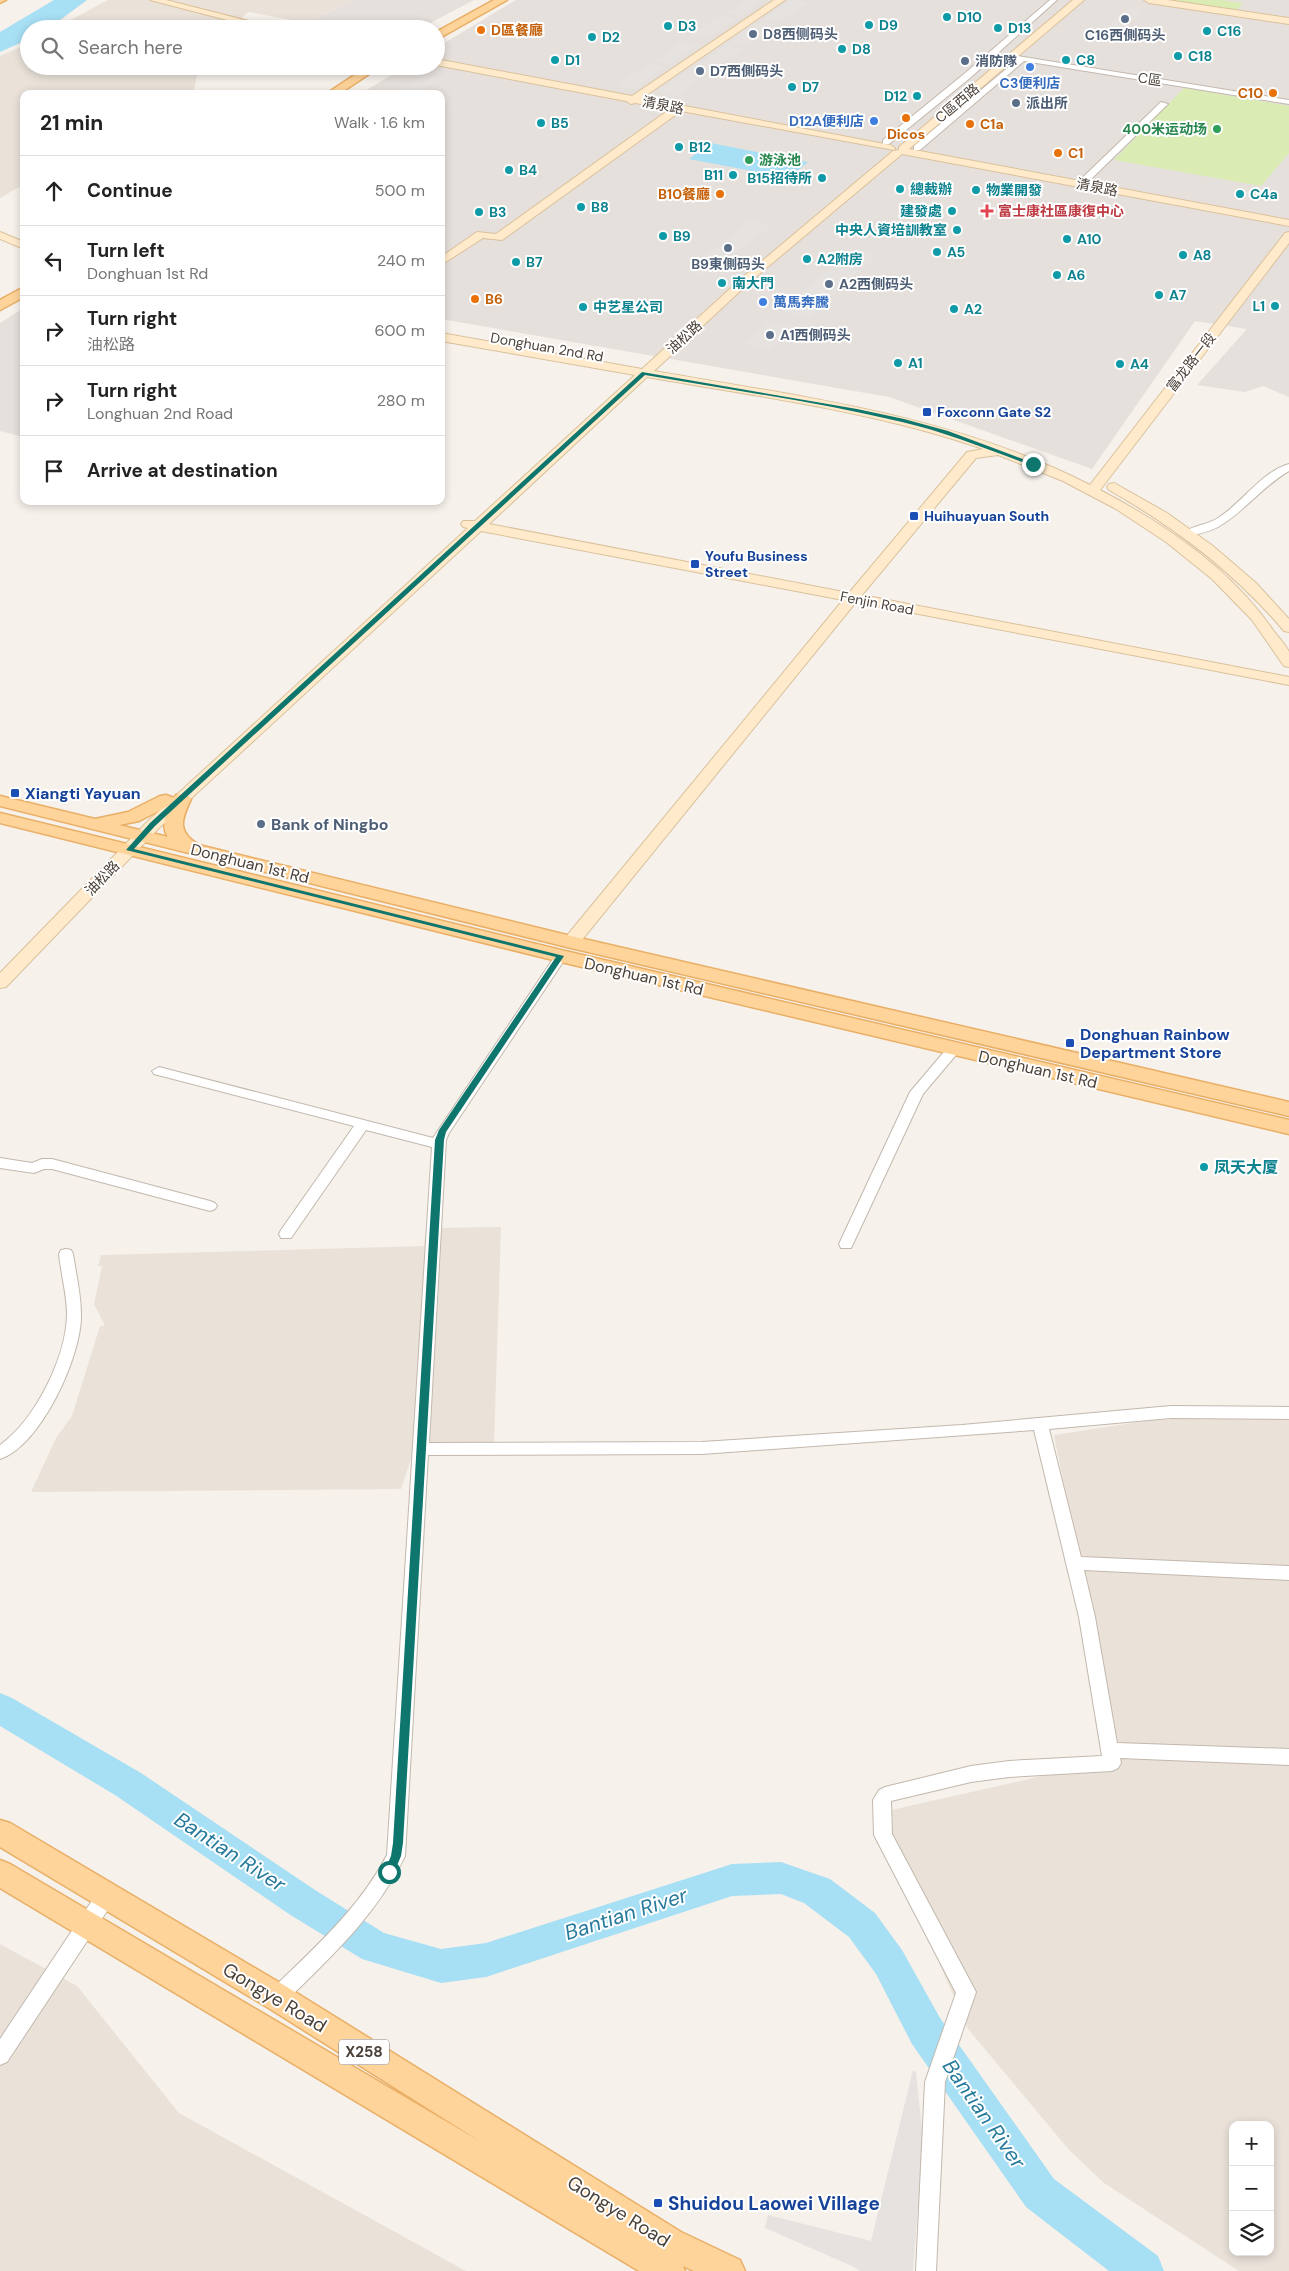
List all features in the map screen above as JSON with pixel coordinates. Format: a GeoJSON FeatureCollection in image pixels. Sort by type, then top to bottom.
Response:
{"type":"FeatureCollection","features":[{"type":"Feature","properties":{"kind":"main road"},"geometry":{"type":"LineString","coordinates":[[445,26],[491,0]]}},
{"type":"Feature","properties":{"kind":"main road"},"geometry":{"type":"LineString","coordinates":[[445,32],[502,0]]}},
{"type":"Feature","properties":{"kind":"main road"},"geometry":{"type":"LineString","coordinates":[[337,90],[362,75]]}},
{"type":"Feature","properties":{"kind":"main road"},"geometry":{"type":"LineString","coordinates":[[348,90],[372,75]]}},
{"type":"Feature","properties":{"kind":"main road"},"geometry":{"type":"LineString","coordinates":[[0,295],[20,285]]}},
{"type":"Feature","properties":{"kind":"main road"},"geometry":{"type":"LineString","coordinates":[[0,306],[20,286]]}},
{"type":"Feature","properties":{"kind":"main road"},"geometry":{"type":"LineString","coordinates":[[87,823],[133,817],[174,800],[174,832],[182,843],[194,849]]}},
{"type":"Feature","properties":{"kind":"main road","name":"Donghuan 1st Rd"},"geometry":{"type":"LineString","coordinates":[[0,802],[87,823],[130,841],[566,949],[954,1049],[1289,1127]]}},
{"type":"Feature","properties":{"kind":"main road","name":"Donghuan 1st Rd"},"geometry":{"type":"LineString","coordinates":[[0,818],[130,841],[194,849],[566,949],[1289,1109]]}},
{"type":"Feature","properties":{"kind":"main road","name":"Gongye Road"},"geometry":{"type":"LineString","coordinates":[[0,1832],[277,1997],[670,2243],[729,2271]]}},
{"type":"Feature","properties":{"kind":"main road","name":"Gongye Road"},"geometry":{"type":"LineString","coordinates":[[0,1873],[669,2271]]}},
{"type":"Feature","properties":{"kind":"street"},"geometry":{"type":"LineString","coordinates":[[155,0],[244,20]]}},
{"type":"Feature","properties":{"kind":"street"},"geometry":{"type":"LineString","coordinates":[[174,0],[249,20]]}},
{"type":"Feature","properties":{"kind":"street"},"geometry":{"type":"LineString","coordinates":[[632,100],[780,0]]}},
{"type":"Feature","properties":{"kind":"street"},"geometry":{"type":"LineString","coordinates":[[894,149],[967,76],[1054,0]]}},
{"type":"Feature","properties":{"kind":"street"},"geometry":{"type":"LineString","coordinates":[[894,149],[1069,0]]}},
{"type":"Feature","properties":{"kind":"street","name":"C區西路"},"geometry":{"type":"LineString","coordinates":[[894,149],[1017,58],[1079,0]]}},
{"type":"Feature","properties":{"kind":"street"},"geometry":{"type":"LineString","coordinates":[[1149,0],[1289,20]]}},
{"type":"Feature","properties":{"kind":"street"},"geometry":{"type":"LineString","coordinates":[[1164,0],[1289,20]]}},
{"type":"Feature","properties":{"kind":"street"},"geometry":{"type":"LineString","coordinates":[[1017,58],[980,94],[917,148],[932,135],[1017,58]]}},
{"type":"Feature","properties":{"kind":"street","name":"C區"},"geometry":{"type":"LineString","coordinates":[[1017,58],[1289,102]]}},
{"type":"Feature","properties":{"kind":"street","name":"清泉路"},"geometry":{"type":"LineString","coordinates":[[445,66],[1289,223]]}},
{"type":"Feature","properties":{"kind":"street"},"geometry":{"type":"LineString","coordinates":[[1081,184],[1164,104]]}},
{"type":"Feature","properties":{"kind":"street"},"geometry":{"type":"LineString","coordinates":[[445,259],[481,234],[498,238],[678,109]]}},
{"type":"Feature","properties":{"kind":"street","name":"油松路"},"geometry":{"type":"LineString","coordinates":[[0,967],[130,841],[471,525],[644,369],[894,149]]}},
{"type":"Feature","properties":{"kind":"street"},"geometry":{"type":"LineString","coordinates":[[0,235],[20,244]]}},
{"type":"Feature","properties":{"kind":"street","name":"富龙路一段"},"geometry":{"type":"LineString","coordinates":[[1096,486],[1289,235]]}},
{"type":"Feature","properties":{"kind":"street"},"geometry":{"type":"LineString","coordinates":[[0,244],[20,252]]}},
{"type":"Feature","properties":{"kind":"street","name":"Donghuan 2nd Rd"},"geometry":{"type":"LineString","coordinates":[[445,329],[644,369]]}},
{"type":"Feature","properties":{"kind":"street","name":"Donghuan 2nd Rd"},"geometry":{"type":"LineString","coordinates":[[445,338],[644,369]]}},
{"type":"Feature","properties":{"kind":"street"},"geometry":{"type":"LineString","coordinates":[[644,369],[904,420],[965,439],[1139,501],[1188,533],[1249,583],[1289,628]]}},
{"type":"Feature","properties":{"kind":"street"},"geometry":{"type":"LineString","coordinates":[[644,369],[812,392],[913,413],[989,436],[1096,486],[1204,564],[1254,612],[1270,632],[1289,663]]}},
{"type":"Feature","properties":{"kind":"street"},"geometry":{"type":"LineString","coordinates":[[277,1997],[328,1946],[375,1894],[389,1872],[396,1856],[439,1144],[442,1132],[566,949],[852,598],[972,455],[972,447],[965,439]]}},
{"type":"Feature","properties":{"kind":"street"},"geometry":{"type":"LineString","coordinates":[[972,455],[997,451]]}},
{"type":"Feature","properties":{"kind":"street"},"geometry":{"type":"LineString","coordinates":[[1188,533],[1212,526],[1228,516],[1266,481],[1289,467]]}},
{"type":"Feature","properties":{"kind":"street","name":"Fenjin Road"},"geometry":{"type":"LineString","coordinates":[[471,525],[1289,681]]}},
{"type":"Feature","properties":{"kind":"street","name":"油松路"},"geometry":{"type":"LineString","coordinates":[[0,983],[130,841]]}},
{"type":"Feature","properties":{"kind":"street"},"geometry":{"type":"LineString","coordinates":[[846,1244],[917,1092],[954,1049]]}},
{"type":"Feature","properties":{"kind":"street"},"geometry":{"type":"LineString","coordinates":[[159,1071],[439,1144]]}},
{"type":"Feature","properties":{"kind":"street"},"geometry":{"type":"LineString","coordinates":[[286,1234],[363,1124]]}},
{"type":"Feature","properties":{"kind":"street"},"geometry":{"type":"LineString","coordinates":[[0,1163],[34,1168],[42,1164],[52,1164],[210,1206]]}},
{"type":"Feature","properties":{"kind":"street"},"geometry":{"type":"LineString","coordinates":[[0,1453],[20,1438],[38,1414],[57,1381],[74,1316],[66,1254]]}},
{"type":"Feature","properties":{"kind":"street"},"geometry":{"type":"LineString","coordinates":[[421,1449],[693,1449],[810,1442],[1171,1412],[1289,1413]]}},
{"type":"Feature","properties":{"kind":"street"},"geometry":{"type":"LineString","coordinates":[[926,2271],[934,2082],[966,1992],[883,1835],[882,1800],[885,1796],[971,1774],[1008,1769],[1112,1763],[1087,1617],[1040,1424]]}},
{"type":"Feature","properties":{"kind":"street"},"geometry":{"type":"LineString","coordinates":[[1074,1563],[1289,1573]]}},
{"type":"Feature","properties":{"kind":"street"},"geometry":{"type":"LineString","coordinates":[[1110,1750],[1289,1757]]}},
{"type":"Feature","properties":{"kind":"street"},"geometry":{"type":"LineString","coordinates":[[0,2056],[106,1896]]}},
{"type":"Feature","properties":{"kind":"shaded area"},"geometry":{"type":"Polygon","coordinates":[[[108,0],[352,0],[314,20],[292,20],[248,12],[240,20],[71,20],[108,0]]]}},
{"type":"Feature","properties":{"kind":"shaded area"},"geometry":{"type":"Polygon","coordinates":[[[352,0],[474,0],[436,20],[314,20],[352,0]]]}},
{"type":"Feature","properties":{"kind":"shaded area"},"geometry":{"type":"Polygon","coordinates":[[[516,0],[1289,0],[1289,397],[1263,386],[1245,392],[1197,385],[1247,329],[1195,321],[1092,469],[889,397],[445,320],[445,90],[367,90],[391,75],[445,75],[445,43],[516,0]]]}},
{"type":"Feature","properties":{"kind":"shaded area"},"geometry":{"type":"Polygon","coordinates":[[[743,0],[763,0],[741,16],[724,13],[743,0]]]}},
{"type":"Feature","properties":{"kind":"shaded area"},"geometry":{"type":"Polygon","coordinates":[[[792,0],[808,3],[780,22],[763,19],[792,0]]]}},
{"type":"Feature","properties":{"kind":"shaded area","name":"C16西側码头"},"geometry":{"type":"Polygon","coordinates":[[[1127,9],[1142,11],[1123,29],[1108,26],[1127,9]]]}},
{"type":"Feature","properties":{"kind":"shaded area"},"geometry":{"type":"Polygon","coordinates":[[[719,16],[736,19],[707,39],[690,36],[719,16]]]}},
{"type":"Feature","properties":{"kind":"shaded area","name":"D8西侧码头"},"geometry":{"type":"Polygon","coordinates":[[[759,22],[776,25],[746,46],[729,43],[759,22]]]}},
{"type":"Feature","properties":{"kind":"shaded area"},"geometry":{"type":"Polygon","coordinates":[[[682,41],[700,44],[670,64],[653,61],[682,41]]]}},
{"type":"Feature","properties":{"kind":"shaded area","name":"D7西側码头"},"geometry":{"type":"Polygon","coordinates":[[[725,46],[742,49],[676,96],[657,92],[725,46]]]}},
{"type":"Feature","properties":{"kind":"shaded area"},"geometry":{"type":"Polygon","coordinates":[[[20,47],[20,75],[197,75],[194,90],[20,90],[20,186],[0,198],[0,56],[20,47]]]}},
{"type":"Feature","properties":{"kind":"shaded area"},"geometry":{"type":"Polygon","coordinates":[[[648,64],[666,67],[635,89],[617,85],[648,64]]]}},
{"type":"Feature","properties":{"kind":"shaded area"},"geometry":{"type":"Polygon","coordinates":[[[423,75],[440,78],[421,90],[399,90],[423,75]]]}},
{"type":"Feature","properties":{"kind":"shaded area","name":"富士康社區康復中心"},"geometry":{"type":"Polygon","coordinates":[[[1004,182],[1016,184],[1014,187],[1026,188],[1010,203],[986,199],[1004,182]]]}},
{"type":"Feature","properties":{"kind":"shaded area","name":"B9東側码头"},"geometry":{"type":"Polygon","coordinates":[[[748,221],[772,225],[705,275],[687,271],[748,221]]]}},
{"type":"Feature","properties":{"kind":"shaded area","name":"A2西側码头"},"geometry":{"type":"Polygon","coordinates":[[[851,251],[877,256],[808,317],[781,311],[851,251]]]}},
{"type":"Feature","properties":{"kind":"shaded area"},"geometry":{"type":"Polygon","coordinates":[[[20,310],[20,436],[0,431],[0,323],[20,310]]]}},
{"type":"Feature","properties":{"kind":"shaded area","name":"A1西側码头"},"geometry":{"type":"Polygon","coordinates":[[[769,322],[796,327],[770,350],[744,344],[769,322]]]}},
{"type":"Feature","properties":{"kind":"shaded area"},"geometry":{"type":"Polygon","coordinates":[[[501,1227],[494,1443],[416,1444],[401,1489],[31,1492],[56,1438],[72,1416],[100,1326],[105,1326],[94,1304],[102,1266],[98,1266],[101,1255],[424,1246],[426,1228],[501,1227]]]}},
{"type":"Feature","properties":{"kind":"shaded area"},"geometry":{"type":"Polygon","coordinates":[[[1289,1418],[1289,2271],[1239,2271],[1104,2183],[1070,2151],[968,2029],[878,1813],[1118,1759],[1054,1435],[1152,1420],[1289,1418]]]}},
{"type":"Feature","properties":{"kind":"shaded area"},"geometry":{"type":"Polygon","coordinates":[[[0,1944],[77,1986],[179,2113],[466,2271],[0,2271],[0,1944]]]}},
{"type":"Feature","properties":{"kind":"shaded area"},"geometry":{"type":"Polygon","coordinates":[[[913,2070],[916,2072],[923,2140],[913,2271],[860,2271],[765,2228],[768,2215],[871,2241],[913,2070]]]}},
{"type":"Feature","properties":{"kind":"green space"},"geometry":{"type":"Polygon","coordinates":[[[1170,0],[1221,0],[1243,3],[1237,10],[1170,0]]]}},
{"type":"Feature","properties":{"kind":"green space","name":"400米运动场"},"geometry":{"type":"Polygon","coordinates":[[[1184,88],[1289,106],[1289,153],[1261,186],[1114,160],[1184,88]]]}},
{"type":"Feature","properties":{"kind":"water"},"geometry":{"type":"Polygon","coordinates":[[[54,0],[87,0],[60,20],[20,20],[54,0]]]}},
{"type":"Feature","properties":{"kind":"water"},"geometry":{"type":"Polygon","coordinates":[[[20,20],[20,43],[0,52],[0,32],[20,20]]]}},
{"type":"Feature","properties":{"kind":"water","name":"游泳池"},"geometry":{"type":"Polygon","coordinates":[[[710,143],[808,162],[789,178],[689,159],[710,143]]]}},
{"type":"Feature","properties":{"kind":"waterway","name":"Bantian River"},"geometry":{"type":"LineString","coordinates":[[0,1708],[128,1784],[302,1902],[375,1947],[441,1966],[486,1960],[732,1880],[781,1878],[817,1891],[862,1925],[889,1962],[926,2031],[1040,2193],[1143,2271]]}},
{"type":"Feature","properties":{"kind":"place","name":"D10"},"geometry":{"type":"Point","coordinates":[947,17]}},
{"type":"Feature","properties":{"kind":"place","name":"C16西側码头"},"geometry":{"type":"Point","coordinates":[1125,19]}},
{"type":"Feature","properties":{"kind":"place","name":"D9"},"geometry":{"type":"Point","coordinates":[869,25]}},
{"type":"Feature","properties":{"kind":"place","name":"D3"},"geometry":{"type":"Point","coordinates":[668,26]}},
{"type":"Feature","properties":{"kind":"place","name":"D13"},"geometry":{"type":"Point","coordinates":[998,28]}},
{"type":"Feature","properties":{"kind":"place","name":"D區餐廳"},"geometry":{"type":"Point","coordinates":[481,30]}},
{"type":"Feature","properties":{"kind":"place","name":"C16"},"geometry":{"type":"Point","coordinates":[1207,31]}},
{"type":"Feature","properties":{"kind":"place","name":"D8西侧码头"},"geometry":{"type":"Point","coordinates":[753,34]}},
{"type":"Feature","properties":{"kind":"place","name":"D2"},"geometry":{"type":"Point","coordinates":[592,37]}},
{"type":"Feature","properties":{"kind":"place","name":"D8"},"geometry":{"type":"Point","coordinates":[842,49]}},
{"type":"Feature","properties":{"kind":"place","name":"C18"},"geometry":{"type":"Point","coordinates":[1178,56]}},
{"type":"Feature","properties":{"kind":"place","name":"D1"},"geometry":{"type":"Point","coordinates":[555,60]}},
{"type":"Feature","properties":{"kind":"place","name":"C8"},"geometry":{"type":"Point","coordinates":[1066,60]}},
{"type":"Feature","properties":{"kind":"place","name":"消防隊"},"geometry":{"type":"Point","coordinates":[965,61]}},
{"type":"Feature","properties":{"kind":"place","name":"C3便利店"},"geometry":{"type":"Point","coordinates":[1030,67]}},
{"type":"Feature","properties":{"kind":"place","name":"D7西側码头"},"geometry":{"type":"Point","coordinates":[700,71]}},
{"type":"Feature","properties":{"kind":"place","name":"D7"},"geometry":{"type":"Point","coordinates":[792,87]}},
{"type":"Feature","properties":{"kind":"place","name":"C10"},"geometry":{"type":"Point","coordinates":[1273,93]}},
{"type":"Feature","properties":{"kind":"place","name":"D12"},"geometry":{"type":"Point","coordinates":[917,96]}},
{"type":"Feature","properties":{"kind":"place","name":"派出所"},"geometry":{"type":"Point","coordinates":[1016,103]}},
{"type":"Feature","properties":{"kind":"place","name":"Dicos"},"geometry":{"type":"Point","coordinates":[906,118]}},
{"type":"Feature","properties":{"kind":"place","name":"D12A便利店"},"geometry":{"type":"Point","coordinates":[874,121]}},
{"type":"Feature","properties":{"kind":"place","name":"B5"},"geometry":{"type":"Point","coordinates":[541,123]}},
{"type":"Feature","properties":{"kind":"place","name":"C1a"},"geometry":{"type":"Point","coordinates":[970,124]}},
{"type":"Feature","properties":{"kind":"place","name":"400米运动场"},"geometry":{"type":"Point","coordinates":[1217,129]}},
{"type":"Feature","properties":{"kind":"place","name":"B12"},"geometry":{"type":"Point","coordinates":[679,147]}},
{"type":"Feature","properties":{"kind":"place","name":"C1"},"geometry":{"type":"Point","coordinates":[1058,153]}},
{"type":"Feature","properties":{"kind":"place","name":"游泳池"},"geometry":{"type":"Point","coordinates":[749,160]}},
{"type":"Feature","properties":{"kind":"place","name":"B4"},"geometry":{"type":"Point","coordinates":[509,170]}},
{"type":"Feature","properties":{"kind":"place","name":"B11"},"geometry":{"type":"Point","coordinates":[733,175]}},
{"type":"Feature","properties":{"kind":"place","name":"B15招待所"},"geometry":{"type":"Point","coordinates":[822,178]}},
{"type":"Feature","properties":{"kind":"place","name":"總裁辦"},"geometry":{"type":"Point","coordinates":[900,189]}},
{"type":"Feature","properties":{"kind":"place","name":"物業開發"},"geometry":{"type":"Point","coordinates":[976,190]}},
{"type":"Feature","properties":{"kind":"place","name":"B10餐廳"},"geometry":{"type":"Point","coordinates":[720,194]}},
{"type":"Feature","properties":{"kind":"place","name":"C4a"},"geometry":{"type":"Point","coordinates":[1240,194]}},
{"type":"Feature","properties":{"kind":"place","name":"B8"},"geometry":{"type":"Point","coordinates":[581,207]}},
{"type":"Feature","properties":{"kind":"place","name":"建發處"},"geometry":{"type":"Point","coordinates":[952,211]}},
{"type":"Feature","properties":{"kind":"place","name":"富士康社區康復中心"},"geometry":{"type":"Point","coordinates":[987,211]}},
{"type":"Feature","properties":{"kind":"place","name":"B3"},"geometry":{"type":"Point","coordinates":[479,212]}},
{"type":"Feature","properties":{"kind":"place","name":"中央人資培訓教室"},"geometry":{"type":"Point","coordinates":[957,230]}},
{"type":"Feature","properties":{"kind":"place","name":"B9"},"geometry":{"type":"Point","coordinates":[663,236]}},
{"type":"Feature","properties":{"kind":"place","name":"A10"},"geometry":{"type":"Point","coordinates":[1067,239]}},
{"type":"Feature","properties":{"kind":"place","name":"B9東側码头"},"geometry":{"type":"Point","coordinates":[728,248]}},
{"type":"Feature","properties":{"kind":"place","name":"A5"},"geometry":{"type":"Point","coordinates":[937,252]}},
{"type":"Feature","properties":{"kind":"place","name":"A8"},"geometry":{"type":"Point","coordinates":[1183,255]}},
{"type":"Feature","properties":{"kind":"place","name":"A2附房"},"geometry":{"type":"Point","coordinates":[807,259]}},
{"type":"Feature","properties":{"kind":"place","name":"B7"},"geometry":{"type":"Point","coordinates":[516,262]}},
{"type":"Feature","properties":{"kind":"place","name":"A6"},"geometry":{"type":"Point","coordinates":[1057,275]}},
{"type":"Feature","properties":{"kind":"place","name":"南大門"},"geometry":{"type":"Point","coordinates":[722,283]}},
{"type":"Feature","properties":{"kind":"place","name":"A2西側码头"},"geometry":{"type":"Point","coordinates":[829,284]}},
{"type":"Feature","properties":{"kind":"place","name":"A7"},"geometry":{"type":"Point","coordinates":[1159,295]}},
{"type":"Feature","properties":{"kind":"place","name":"B6"},"geometry":{"type":"Point","coordinates":[475,299]}},
{"type":"Feature","properties":{"kind":"place","name":"萬馬奔騰"},"geometry":{"type":"Point","coordinates":[763,302]}},
{"type":"Feature","properties":{"kind":"place","name":"L1"},"geometry":{"type":"Point","coordinates":[1275,306]}},
{"type":"Feature","properties":{"kind":"place","name":"中艺星公司"},"geometry":{"type":"Point","coordinates":[583,307]}},
{"type":"Feature","properties":{"kind":"place","name":"A2"},"geometry":{"type":"Point","coordinates":[954,309]}},
{"type":"Feature","properties":{"kind":"place","name":"A1西側码头"},"geometry":{"type":"Point","coordinates":[770,335]}},
{"type":"Feature","properties":{"kind":"place","name":"A1"},"geometry":{"type":"Point","coordinates":[898,363]}},
{"type":"Feature","properties":{"kind":"place","name":"A4"},"geometry":{"type":"Point","coordinates":[1120,364]}},
{"type":"Feature","properties":{"kind":"place","name":"Foxconn Gate S2"},"geometry":{"type":"Point","coordinates":[927,412]}},
{"type":"Feature","properties":{"kind":"place","name":"Huihuayuan South"},"geometry":{"type":"Point","coordinates":[914,516]}},
{"type":"Feature","properties":{"kind":"place","name":"Youfu Business Street"},"geometry":{"type":"Point","coordinates":[695,564]}},
{"type":"Feature","properties":{"kind":"place","name":"Xiangti Yayuan"},"geometry":{"type":"Point","coordinates":[15,793]}},
{"type":"Feature","properties":{"kind":"place","name":"Bank of Ningbo"},"geometry":{"type":"Point","coordinates":[261,824]}},
{"type":"Feature","properties":{"kind":"place","name":"Donghuan Rainbow Department Store"},"geometry":{"type":"Point","coordinates":[1070,1043]}},
{"type":"Feature","properties":{"kind":"place","name":"凤天大厦"},"geometry":{"type":"Point","coordinates":[1204,1167]}},
{"type":"Feature","properties":{"kind":"place","name":"Shuidou Laowei Village"},"geometry":{"type":"Point","coordinates":[658,2203]}},
{"type":"Feature","properties":{"kind":"route"},"geometry":{"type":"LineString","coordinates":[[389,1872],[396,1856],[398,1843],[440,1140],[442,1132],[561,956],[129,850],[153,825],[644,373],[904,420],[946,432],[1033,464]]}}]}
